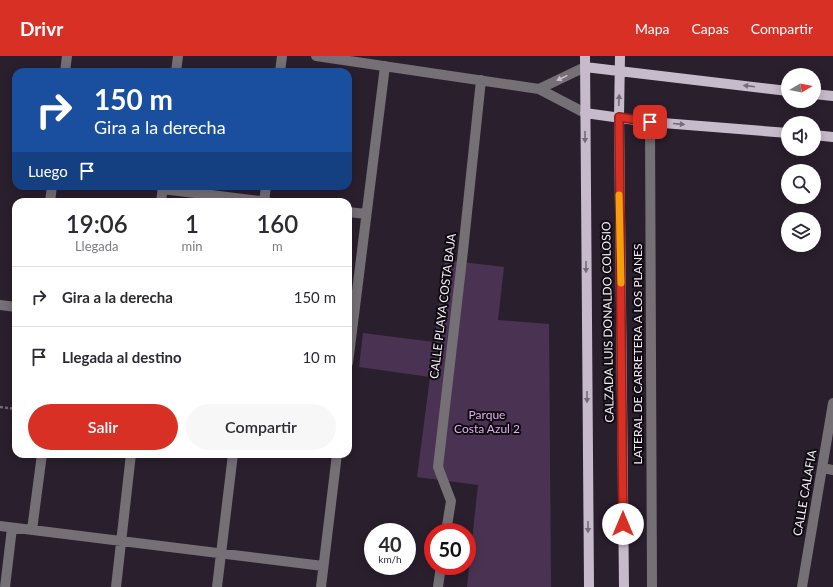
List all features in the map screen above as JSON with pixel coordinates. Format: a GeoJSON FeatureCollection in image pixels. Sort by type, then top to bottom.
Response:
{"type":"FeatureCollection","features":[{"type":"Feature","properties":{"kind":"main road","name":"CALZADA LUIS DONALDO COLOSIO"},"geometry":{"type":"LineString","coordinates":[[585,56],[589,587]]}},
{"type":"Feature","properties":{"kind":"main road","name":"CALZADA LUIS DONALDO COLOSIO"},"geometry":{"type":"LineString","coordinates":[[620,56],[619,117],[624,587]]}},
{"type":"Feature","properties":{"kind":"main road"},"geometry":{"type":"LineString","coordinates":[[585,67],[781,90]]}},
{"type":"Feature","properties":{"kind":"main road"},"geometry":{"type":"LineString","coordinates":[[821,95],[833,96]]}},
{"type":"Feature","properties":{"kind":"main road"},"geometry":{"type":"LineString","coordinates":[[585,113],[650,122],[781,132]]}},
{"type":"Feature","properties":{"kind":"main road"},"geometry":{"type":"LineString","coordinates":[[821,136],[833,137]]}},
{"type":"Feature","properties":{"kind":"street"},"geometry":{"type":"LineString","coordinates":[[66,68],[67,56]]}},
{"type":"Feature","properties":{"kind":"street"},"geometry":{"type":"LineString","coordinates":[[176,68],[178,56]]}},
{"type":"Feature","properties":{"kind":"street"},"geometry":{"type":"LineString","coordinates":[[280,68],[282,56]]}},
{"type":"Feature","properties":{"kind":"street"},"geometry":{"type":"LineString","coordinates":[[316,56],[539,89],[585,113]]}},
{"type":"Feature","properties":{"kind":"street"},"geometry":{"type":"LineString","coordinates":[[352,326],[385,66]]}},
{"type":"Feature","properties":{"kind":"street"},"geometry":{"type":"LineString","coordinates":[[539,89],[585,67]]}},
{"type":"Feature","properties":{"kind":"street","name":"CALLE PLAYA COSTA BAJA"},"geometry":{"type":"LineString","coordinates":[[447,523],[451,501],[438,467],[481,80]]}},
{"type":"Feature","properties":{"kind":"street","name":"LATERAL DE CARRETERA A LOS PLANES"},"geometry":{"type":"LineString","coordinates":[[650,122],[652,587]]}},
{"type":"Feature","properties":{"kind":"street"},"geometry":{"type":"LineString","coordinates":[[177,190],[235,198]]}},
{"type":"Feature","properties":{"kind":"street"},"geometry":{"type":"LineString","coordinates":[[352,212],[366,214]]}},
{"type":"Feature","properties":{"kind":"street"},"geometry":{"type":"LineString","coordinates":[[0,305],[12,306]]}},
{"type":"Feature","properties":{"kind":"street","name":"CALLE CALAFIA"},"geometry":{"type":"LineString","coordinates":[[802,587],[828,469],[833,403]]}},
{"type":"Feature","properties":{"kind":"street"},"geometry":{"type":"LineString","coordinates":[[32,530],[41,458]]}},
{"type":"Feature","properties":{"kind":"street"},"geometry":{"type":"LineString","coordinates":[[116,587],[131,458]]}},
{"type":"Feature","properties":{"kind":"street"},"geometry":{"type":"LineString","coordinates":[[217,587],[233,458]]}},
{"type":"Feature","properties":{"kind":"street"},"geometry":{"type":"LineString","coordinates":[[321,587],[337,458]]}},
{"type":"Feature","properties":{"kind":"street"},"geometry":{"type":"LineString","coordinates":[[0,526],[324,566]]}},
{"type":"Feature","properties":{"kind":"street"},"geometry":{"type":"LineString","coordinates":[[5,587],[12,528]]}},
{"type":"Feature","properties":{"kind":"street"},"geometry":{"type":"LineString","coordinates":[[438,587],[440,575]]}},
{"type":"Feature","properties":{"kind":"path"},"geometry":{"type":"LineString","coordinates":[[0,407],[12,408]]}},
{"type":"Feature","properties":{"kind":"green space","name":"Parque Costa Azul 2"},"geometry":{"type":"Polygon","coordinates":[[[445,260],[504,267],[498,320],[549,324],[551,587],[467,587],[468,575],[476,575],[476,523],[474,523],[478,485],[417,477],[430,377],[359,367],[363,333],[434,342],[445,260]]]}},
{"type":"Feature","properties":{"kind":"slow traffic"},"geometry":{"type":"LineString","coordinates":[[619,195],[621,283]]}},
{"type":"Feature","properties":{"kind":"route"},"geometry":{"type":"LineString","coordinates":[[623,524],[619,117],[650,122]]}}]}
